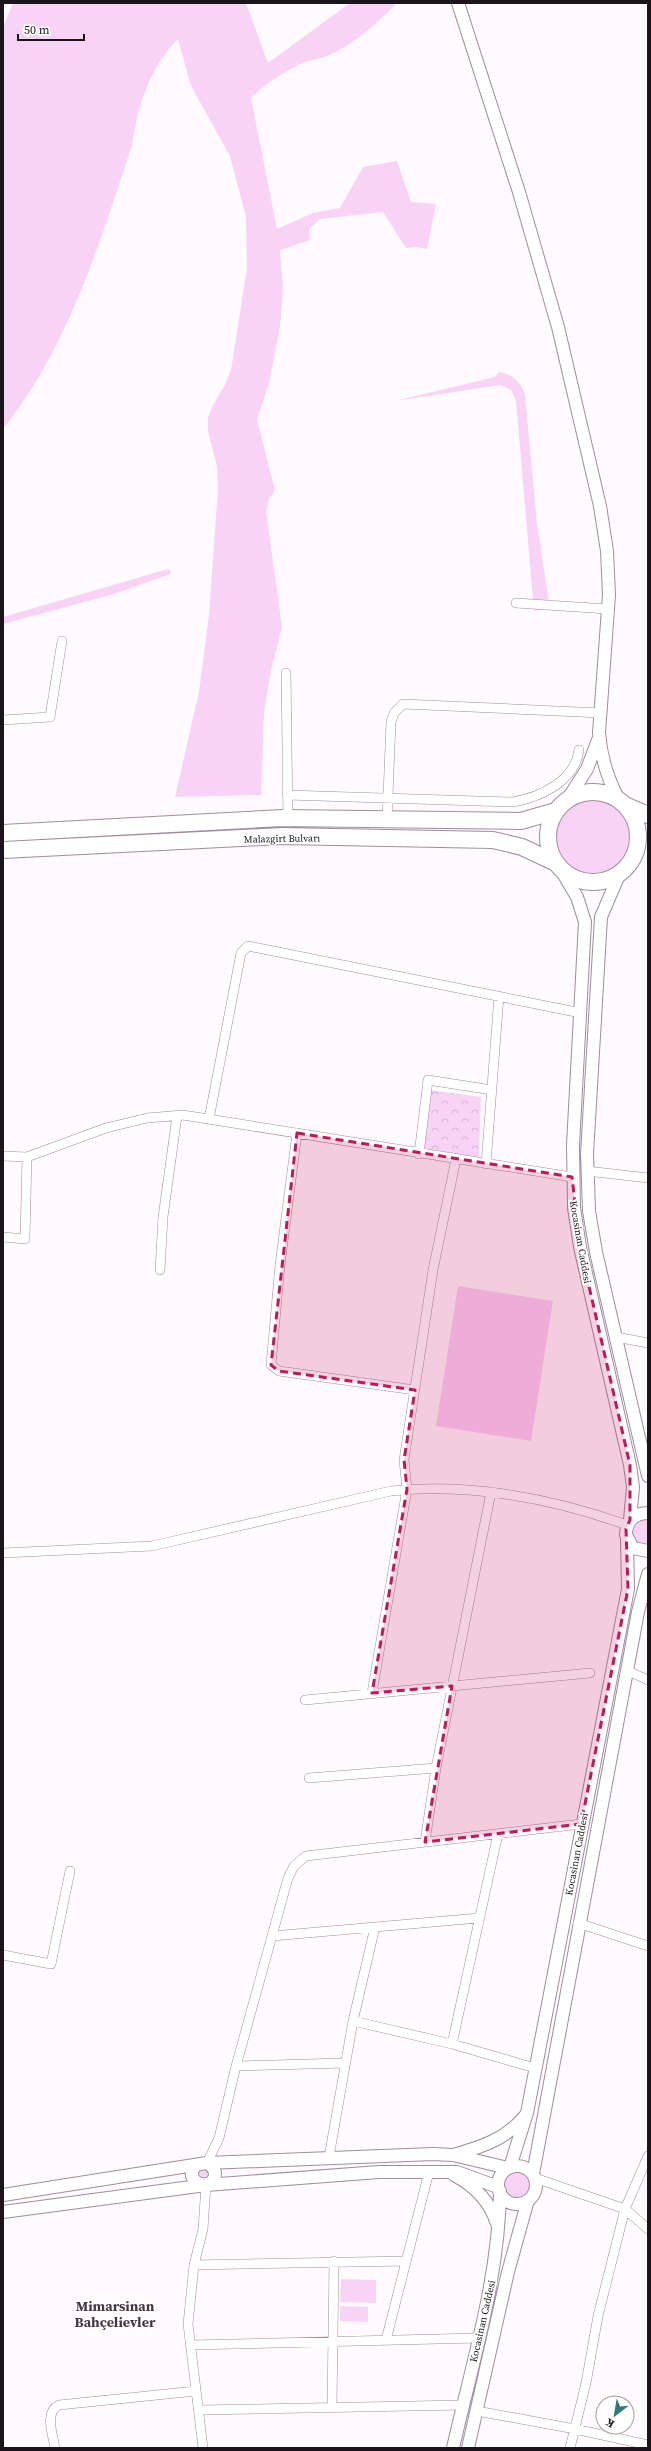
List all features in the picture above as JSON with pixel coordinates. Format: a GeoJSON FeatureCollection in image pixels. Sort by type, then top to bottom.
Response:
{"type":"FeatureCollection","features":[{"type":"Feature","properties":{"kind":"highway"},"geometry":{"type":"LineString","coordinates":[[648,815],[605,794],[589,792],[561,806],[549,826],[548,841],[558,866],[574,879],[589,883],[605,881],[648,857]]}},
{"type":"Feature","properties":{"kind":"highway"},"geometry":{"type":"LineString","coordinates":[[622,803],[634,818],[638,833],[634,856],[622,872]]}},
{"type":"Feature","properties":{"kind":"highway","name":"Malazgirt Bulvarı"},"geometry":{"type":"LineString","coordinates":[[3,833],[288,818],[521,821],[561,806]]}},
{"type":"Feature","properties":{"kind":"highway","name":"Malazgirt Bulvarı"},"geometry":{"type":"LineString","coordinates":[[3,850],[282,836],[493,840],[522,847],[558,866]]}},
{"type":"Feature","properties":{"kind":"main road"},"geometry":{"type":"LineString","coordinates":[[458,3],[519,192],[576,397],[590,456],[606,543],[608,609],[599,733],[587,769],[561,806]]}},
{"type":"Feature","properties":{"kind":"main road"},"geometry":{"type":"LineString","coordinates":[[599,733],[606,770],[622,803]]}},
{"type":"Feature","properties":{"kind":"main road","name":"Kocasinan Caddesi"},"geometry":{"type":"LineString","coordinates":[[509,2168],[527,2113],[581,1824],[628,1589],[627,1540],[633,1487],[630,1465],[580,1247],[574,1208],[572,1177],[585,922],[577,897],[558,866]]}},
{"type":"Feature","properties":{"kind":"main road","name":"Kocasinan Caddesi"},"geometry":{"type":"LineString","coordinates":[[622,872],[601,917],[587,1171],[592,1232],[648,1476]]}},
{"type":"Feature","properties":{"kind":"main road"},"geometry":{"type":"LineString","coordinates":[[629,1522],[638,1514],[648,1513]]}},
{"type":"Feature","properties":{"kind":"main road"},"geometry":{"type":"LineString","coordinates":[[627,1540],[638,1550],[648,1552]]}},
{"type":"Feature","properties":{"kind":"main road","name":"Kocasinan Caddesi"},"geometry":{"type":"LineString","coordinates":[[534,2176],[578,1923],[628,1671],[638,1612],[648,1574]]}},
{"type":"Feature","properties":{"kind":"main road"},"geometry":{"type":"LineString","coordinates":[[453,2156],[492,2143],[514,2127],[527,2113]]}},
{"type":"Feature","properties":{"kind":"main road"},"geometry":{"type":"LineString","coordinates":[[3,2195],[202,2164],[329,2157],[453,2156],[509,2168],[520,2166],[534,2176],[535,2193],[528,2200],[519,2204],[510,2202],[499,2189],[464,2173],[379,2172],[206,2185],[3,2212]]}},
{"type":"Feature","properties":{"kind":"main road"},"geometry":{"type":"LineString","coordinates":[[202,2164],[213,2168],[215,2175],[212,2181],[206,2185],[198,2184],[193,2178],[192,2171],[202,2164]]}},
{"type":"Feature","properties":{"kind":"main road"},"geometry":{"type":"LineString","coordinates":[[499,2189],[500,2177],[509,2168]]}},
{"type":"Feature","properties":{"kind":"main road"},"geometry":{"type":"LineString","coordinates":[[445,2172],[464,2180],[483,2196],[491,2209],[498,2231]]}},
{"type":"Feature","properties":{"kind":"main road","name":"Kocasinan Caddesi"},"geometry":{"type":"LineString","coordinates":[[453,2448],[494,2269],[498,2231],[499,2189]]}},
{"type":"Feature","properties":{"kind":"main road","name":"Kocasinan Caddesi"},"geometry":{"type":"LineString","coordinates":[[468,2448],[508,2272],[528,2200]]}},
{"type":"Feature","properties":{"kind":"street"},"geometry":{"type":"LineString","coordinates":[[516,603],[608,609]]}},
{"type":"Feature","properties":{"kind":"street"},"geometry":{"type":"LineString","coordinates":[[3,720],[50,717],[62,641]]}},
{"type":"Feature","properties":{"kind":"street"},"geometry":{"type":"LineString","coordinates":[[286,673],[288,818]]}},
{"type":"Feature","properties":{"kind":"street"},"geometry":{"type":"LineString","coordinates":[[387,820],[391,722],[394,713],[403,704],[601,713]]}},
{"type":"Feature","properties":{"kind":"street"},"geometry":{"type":"LineString","coordinates":[[287,795],[498,803],[523,800],[546,791],[562,780],[578,759],[579,750]]}},
{"type":"Feature","properties":{"kind":"street"},"geometry":{"type":"LineString","coordinates":[[209,1118],[241,953],[246,946],[581,1013]]}},
{"type":"Feature","properties":{"kind":"street"},"geometry":{"type":"LineString","coordinates":[[486,1164],[499,996]]}},
{"type":"Feature","properties":{"kind":"street"},"geometry":{"type":"LineString","coordinates":[[419,1154],[428,1080],[492,1090]]}},
{"type":"Feature","properties":{"kind":"street"},"geometry":{"type":"LineString","coordinates":[[160,1270],[163,1217],[177,1116]]}},
{"type":"Feature","properties":{"kind":"street"},"geometry":{"type":"LineString","coordinates":[[3,1156],[27,1157],[106,1128],[147,1118],[177,1116],[209,1118],[419,1154],[572,1177]]}},
{"type":"Feature","properties":{"kind":"street"},"geometry":{"type":"LineString","coordinates":[[297,1133],[280,1265],[271,1365],[279,1371],[415,1390]]}},
{"type":"Feature","properties":{"kind":"street"},"geometry":{"type":"LineString","coordinates":[[3,1237],[25,1239],[27,1157]]}},
{"type":"Feature","properties":{"kind":"street"},"geometry":{"type":"LineString","coordinates":[[372,1693],[407,1489],[404,1460],[433,1270],[456,1159]]}},
{"type":"Feature","properties":{"kind":"street"},"geometry":{"type":"LineString","coordinates":[[587,1171],[648,1178]]}},
{"type":"Feature","properties":{"kind":"street"},"geometry":{"type":"LineString","coordinates":[[616,1337],[648,1343]]}},
{"type":"Feature","properties":{"kind":"street"},"geometry":{"type":"LineString","coordinates":[[3,1553],[152,1546],[391,1491],[407,1489],[491,1492],[552,1502],[629,1522]]}},
{"type":"Feature","properties":{"kind":"street"},"geometry":{"type":"LineString","coordinates":[[425,1842],[436,1768],[491,1492]]}},
{"type":"Feature","properties":{"kind":"street"},"geometry":{"type":"LineString","coordinates":[[628,1671],[648,1680]]}},
{"type":"Feature","properties":{"kind":"street"},"geometry":{"type":"LineString","coordinates":[[305,1700],[590,1673]]}},
{"type":"Feature","properties":{"kind":"street"},"geometry":{"type":"LineString","coordinates":[[309,1778],[436,1768]]}},
{"type":"Feature","properties":{"kind":"street"},"geometry":{"type":"LineString","coordinates":[[202,2164],[219,2138],[236,2066],[288,1878],[294,1866],[306,1856],[581,1824]]}},
{"type":"Feature","properties":{"kind":"street"},"geometry":{"type":"LineString","coordinates":[[452,2044],[498,1834]]}},
{"type":"Feature","properties":{"kind":"street"},"geometry":{"type":"LineString","coordinates":[[3,1955],[51,1964],[70,1871]]}},
{"type":"Feature","properties":{"kind":"street"},"geometry":{"type":"LineString","coordinates":[[272,1936],[479,1918]]}},
{"type":"Feature","properties":{"kind":"street"},"geometry":{"type":"LineString","coordinates":[[578,1923],[648,1946]]}},
{"type":"Feature","properties":{"kind":"street"},"geometry":{"type":"LineString","coordinates":[[329,2157],[344,2063],[375,1927]]}},
{"type":"Feature","properties":{"kind":"street"},"geometry":{"type":"LineString","coordinates":[[353,2021],[452,2044],[535,2068]]}},
{"type":"Feature","properties":{"kind":"street"},"geometry":{"type":"LineString","coordinates":[[236,2066],[344,2063]]}},
{"type":"Feature","properties":{"kind":"street"},"geometry":{"type":"LineString","coordinates":[[570,2448],[586,2383],[598,2316],[625,2209],[648,2156]]}},
{"type":"Feature","properties":{"kind":"street"},"geometry":{"type":"LineString","coordinates":[[386,2340],[429,2172]]}},
{"type":"Feature","properties":{"kind":"street"},"geometry":{"type":"LineString","coordinates":[[534,2176],[625,2209],[648,2229]]}},
{"type":"Feature","properties":{"kind":"street"},"geometry":{"type":"LineString","coordinates":[[203,2448],[188,2324],[194,2265],[203,2229],[206,2185]]}},
{"type":"Feature","properties":{"kind":"street"},"geometry":{"type":"LineString","coordinates":[[194,2265],[406,2260]]}},
{"type":"Feature","properties":{"kind":"street"},"geometry":{"type":"LineString","coordinates":[[332,2408],[334,2261]]}},
{"type":"Feature","properties":{"kind":"street"},"geometry":{"type":"LineString","coordinates":[[191,2344],[478,2338]]}},
{"type":"Feature","properties":{"kind":"street"},"geometry":{"type":"LineString","coordinates":[[55,2448],[50,2415],[54,2408],[59,2405],[196,2391]]}},
{"type":"Feature","properties":{"kind":"street"},"geometry":{"type":"LineString","coordinates":[[198,2410],[463,2405]]}},
{"type":"Feature","properties":{"kind":"street"},"geometry":{"type":"LineString","coordinates":[[477,2411],[648,2444]]}},
{"type":"Feature","properties":{"kind":"highlighted area"},"geometry":{"type":"Polygon","coordinates":[[[297,1133],[572,1177],[580,1247],[630,1465],[630,1520],[626,1529],[628,1589],[581,1824],[425,1842],[452,1686],[372,1693],[407,1489],[404,1460],[415,1390],[279,1371],[271,1365],[297,1133]]]}},
{"type":"Feature","properties":{"kind":"green space"},"geometry":{"type":"Polygon","coordinates":[[[13,3],[246,3],[268,63],[350,3],[397,3],[374,25],[349,44],[328,55],[292,68],[270,82],[251,98],[277,229],[313,213],[340,208],[363,167],[397,161],[411,202],[436,204],[427,249],[417,247],[406,248],[383,212],[320,219],[309,229],[310,240],[280,250],[283,290],[280,327],[269,383],[257,420],[275,490],[269,499],[266,511],[282,627],[271,670],[264,713],[261,795],[175,797],[199,692],[209,615],[218,489],[217,466],[208,431],[208,418],[231,370],[247,268],[246,217],[230,156],[191,86],[178,39],[159,62],[146,88],[132,145],[107,220],[80,293],[64,329],[46,364],[26,397],[3,429],[3,27],[13,3]]]}},
{"type":"Feature","properties":{"kind":"green space"},"geometry":{"type":"Polygon","coordinates":[[[499,372],[515,379],[521,386],[525,395],[537,524],[550,609],[534,611],[516,400],[511,390],[500,385],[395,401],[495,377],[499,372]]]}},
{"type":"Feature","properties":{"kind":"green space"},"geometry":{"type":"Polygon","coordinates":[[[168,569],[171,571],[170,574],[114,594],[3,624],[3,617],[168,569]]]}},
{"type":"Feature","properties":{"kind":"green space"},"geometry":{"type":"Polygon","coordinates":[[[593,799],[608,802],[620,810],[628,822],[631,837],[628,852],[620,864],[608,872],[593,875],[578,872],[566,864],[558,852],[555,837],[558,822],[566,810],[578,802],[593,799]]]}},
{"type":"Feature","properties":{"kind":"green space"},"geometry":{"type":"Polygon","coordinates":[[[430,1090],[481,1097],[479,1157],[424,1149],[430,1090]]]}},
{"type":"Feature","properties":{"kind":"green space"},"geometry":{"type":"Polygon","coordinates":[[[458,1286],[553,1301],[531,1441],[436,1426],[458,1286]]]}},
{"type":"Feature","properties":{"kind":"green space"},"geometry":{"type":"Polygon","coordinates":[[[648,1518],[648,1547],[636,1544],[630,1530],[636,1520],[648,1518]]]}},
{"type":"Feature","properties":{"kind":"green space"},"geometry":{"type":"Polygon","coordinates":[[[209,2168],[210,2179],[199,2179],[199,2169],[209,2168]]]}},
{"type":"Feature","properties":{"kind":"green space"},"geometry":{"type":"Polygon","coordinates":[[[517,2171],[527,2175],[531,2185],[527,2195],[517,2199],[507,2195],[503,2185],[507,2175],[517,2171]]]}},
{"type":"Feature","properties":{"kind":"green space"},"geometry":{"type":"Polygon","coordinates":[[[341,2279],[376,2280],[376,2303],[340,2302],[341,2279]]]}},
{"type":"Feature","properties":{"kind":"green space"},"geometry":{"type":"Polygon","coordinates":[[[340,2306],[368,2307],[368,2322],[340,2321],[340,2306]]]}},
{"type":"Feature","properties":{"kind":"district","name":"Mimarsinan Bahçelievler"},"geometry":{"type":"Point","coordinates":[115,2314]}}]}
